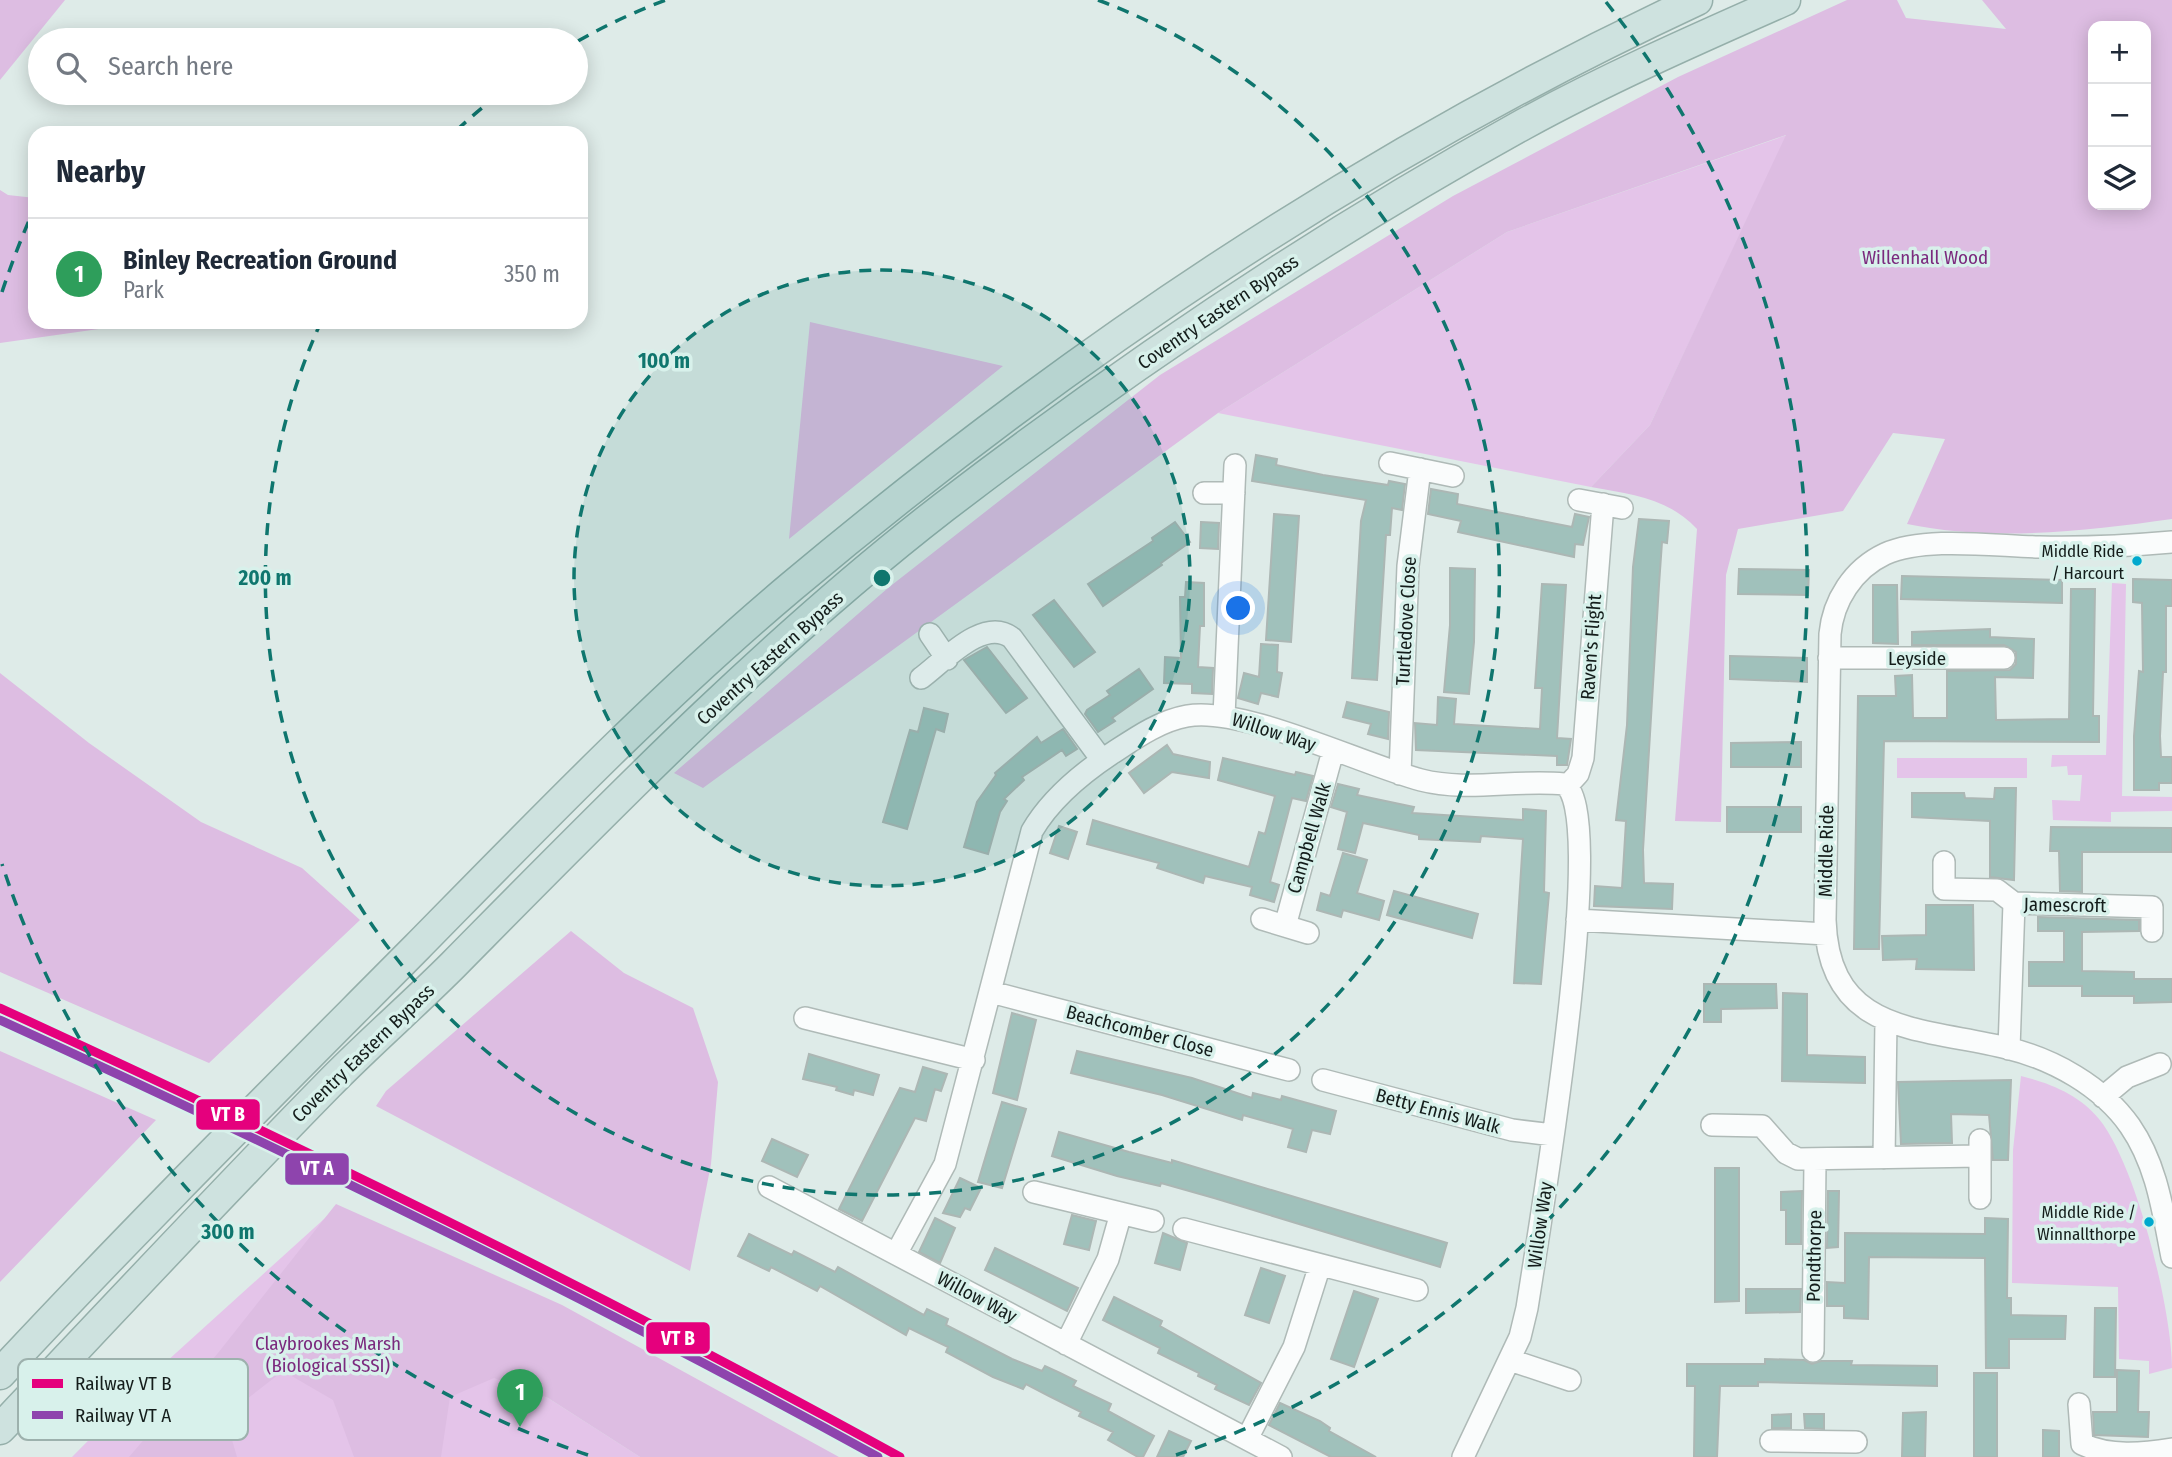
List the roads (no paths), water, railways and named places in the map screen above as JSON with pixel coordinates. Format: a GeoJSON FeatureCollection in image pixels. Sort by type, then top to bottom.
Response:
{"type":"FeatureCollection","features":[{"type":"Feature","properties":{"kind":"highway","name":"Coventry Eastern Bypass"},"geometry":{"type":"LineString","coordinates":[[0,1374],[170,1193],[604,758],[789,589],[1004,417],[1119,332],[1238,252],[1353,180],[1470,113],[1696,0]]}},
{"type":"Feature","properties":{"kind":"highway","name":"Coventry Eastern Bypass"},"geometry":{"type":"LineString","coordinates":[[66,1359],[333,1079],[430,988],[611,805],[774,652],[942,509],[1171,341],[1284,265],[1525,124],[1654,58],[1785,0]]}},
{"type":"Feature","properties":{"kind":"highway","name":"Coventry Eastern Bypass"},"geometry":{"type":"LineString","coordinates":[[0,1429],[18,1410]]}},
{"type":"Feature","properties":{"kind":"street"},"geometry":{"type":"LineString","coordinates":[[1390,463],[1453,475]]}},
{"type":"Feature","properties":{"kind":"street"},"geometry":{"type":"LineString","coordinates":[[1224,716],[1235,465]]}},
{"type":"Feature","properties":{"kind":"street","name":"Turtledove Close"},"geometry":{"type":"LineString","coordinates":[[1400,774],[1408,566],[1420,469]]}},
{"type":"Feature","properties":{"kind":"street"},"geometry":{"type":"LineString","coordinates":[[1204,494],[1234,493]]}},
{"type":"Feature","properties":{"kind":"street","name":"Raven's Flight"},"geometry":{"type":"LineString","coordinates":[[1567,786],[1578,774],[1583,758],[1612,506],[1579,500]]}},
{"type":"Feature","properties":{"kind":"street","name":"Middle Ride"},"geometry":{"type":"LineString","coordinates":[[2172,542],[2090,548],[1921,546],[1885,554],[1861,571],[1841,597],[1832,619],[1829,658],[1826,934],[1833,971],[1845,992],[1863,1009],[1886,1021],[2009,1049],[2057,1066],[2103,1097],[2130,1126],[2163,1172],[2172,1257]]}},
{"type":"Feature","properties":{"kind":"street"},"geometry":{"type":"LineString","coordinates":[[921,678],[985,632],[996,631],[1008,635],[1102,760]]}},
{"type":"Feature","properties":{"kind":"street"},"geometry":{"type":"LineString","coordinates":[[930,634],[947,659]]}},
{"type":"Feature","properties":{"kind":"street","name":"Leyside"},"geometry":{"type":"LineString","coordinates":[[1829,658],[2004,659]]}},
{"type":"Feature","properties":{"kind":"street","name":"Willow Way"},"geometry":{"type":"LineString","coordinates":[[896,1254],[945,1164],[1032,831],[1052,804],[1102,760],[1152,729],[1172,721],[1203,715],[1224,716],[1400,774],[1444,784],[1567,786],[1573,791],[1579,815],[1577,920],[1568,1033],[1527,1308],[1510,1360],[1463,1457]]}},
{"type":"Feature","properties":{"kind":"street","name":"Campbell Walk"},"geometry":{"type":"LineString","coordinates":[[1285,926],[1333,751]]}},
{"type":"Feature","properties":{"kind":"street"},"geometry":{"type":"LineString","coordinates":[[1944,862],[1944,889],[1997,890],[2014,903]]}},
{"type":"Feature","properties":{"kind":"street","name":"Jamescroft"},"geometry":{"type":"LineString","coordinates":[[2009,1049],[2014,903],[2152,907],[2152,931]]}},
{"type":"Feature","properties":{"kind":"street"},"geometry":{"type":"LineString","coordinates":[[1262,919],[1307,933]]}},
{"type":"Feature","properties":{"kind":"street"},"geometry":{"type":"LineString","coordinates":[[1577,920],[1826,934]]}},
{"type":"Feature","properties":{"kind":"street","name":"Beachcomber Close"},"geometry":{"type":"LineString","coordinates":[[991,992],[1289,1070]]}},
{"type":"Feature","properties":{"kind":"street"},"geometry":{"type":"LineString","coordinates":[[805,1018],[974,1060]]}},
{"type":"Feature","properties":{"kind":"street"},"geometry":{"type":"LineString","coordinates":[[1884,1158],[1886,1021]]}},
{"type":"Feature","properties":{"kind":"street"},"geometry":{"type":"LineString","coordinates":[[2103,1097],[2127,1077],[2160,1064]]}},
{"type":"Feature","properties":{"kind":"street","name":"Betty Ennis Walk"},"geometry":{"type":"LineString","coordinates":[[1323,1080],[1512,1130],[1553,1135]]}},
{"type":"Feature","properties":{"kind":"street"},"geometry":{"type":"LineString","coordinates":[[1713,1125],[1762,1126],[1786,1153],[1798,1159],[1815,1161],[1884,1158],[1980,1148],[1980,1198]]}},
{"type":"Feature","properties":{"kind":"street","name":"Pondthorpe"},"geometry":{"type":"LineString","coordinates":[[1812,1351],[1815,1161]]}},
{"type":"Feature","properties":{"kind":"street","name":"Willow Way"},"geometry":{"type":"LineString","coordinates":[[769,1187],[1281,1457]]}},
{"type":"Feature","properties":{"kind":"street"},"geometry":{"type":"LineString","coordinates":[[1034,1192],[1153,1221]]}},
{"type":"Feature","properties":{"kind":"street"},"geometry":{"type":"LineString","coordinates":[[1066,1344],[1108,1259],[1121,1213]]}},
{"type":"Feature","properties":{"kind":"street"},"geometry":{"type":"LineString","coordinates":[[1184,1230],[1417,1290]]}},
{"type":"Feature","properties":{"kind":"street"},"geometry":{"type":"LineString","coordinates":[[1247,1439],[1294,1347],[1320,1265]]}},
{"type":"Feature","properties":{"kind":"street"},"geometry":{"type":"LineString","coordinates":[[1510,1360],[1570,1380]]}},
{"type":"Feature","properties":{"kind":"street"},"geometry":{"type":"LineString","coordinates":[[2079,1404],[2082,1444],[2096,1451],[2115,1454],[2172,1449]]}},
{"type":"Feature","properties":{"kind":"street"},"geometry":{"type":"LineString","coordinates":[[1771,1441],[1820,1449],[1856,1442]]}},
{"type":"Feature","properties":{"kind":"place","name":"Middle Ride / Harcourt"},"geometry":{"type":"Point","coordinates":[2137,561]}},
{"type":"Feature","properties":{"kind":"place","name":"Middle Ride / Winnallthorpe"},"geometry":{"type":"Point","coordinates":[2149,1222]}},
{"type":"Feature","properties":{"kind":"place","name":"Binley Recreation Ground"},"geometry":{"type":"Point","coordinates":[520,1427]}},
{"type":"Feature","properties":{"kind":"park label","name":"Willenhall Wood"},"geometry":{"type":"Point","coordinates":[1925,257]}},
{"type":"Feature","properties":{"kind":"park label","name":"Claybrookes Marsh (Biological SSSI)"},"geometry":{"type":"Point","coordinates":[328,1354]}}]}
